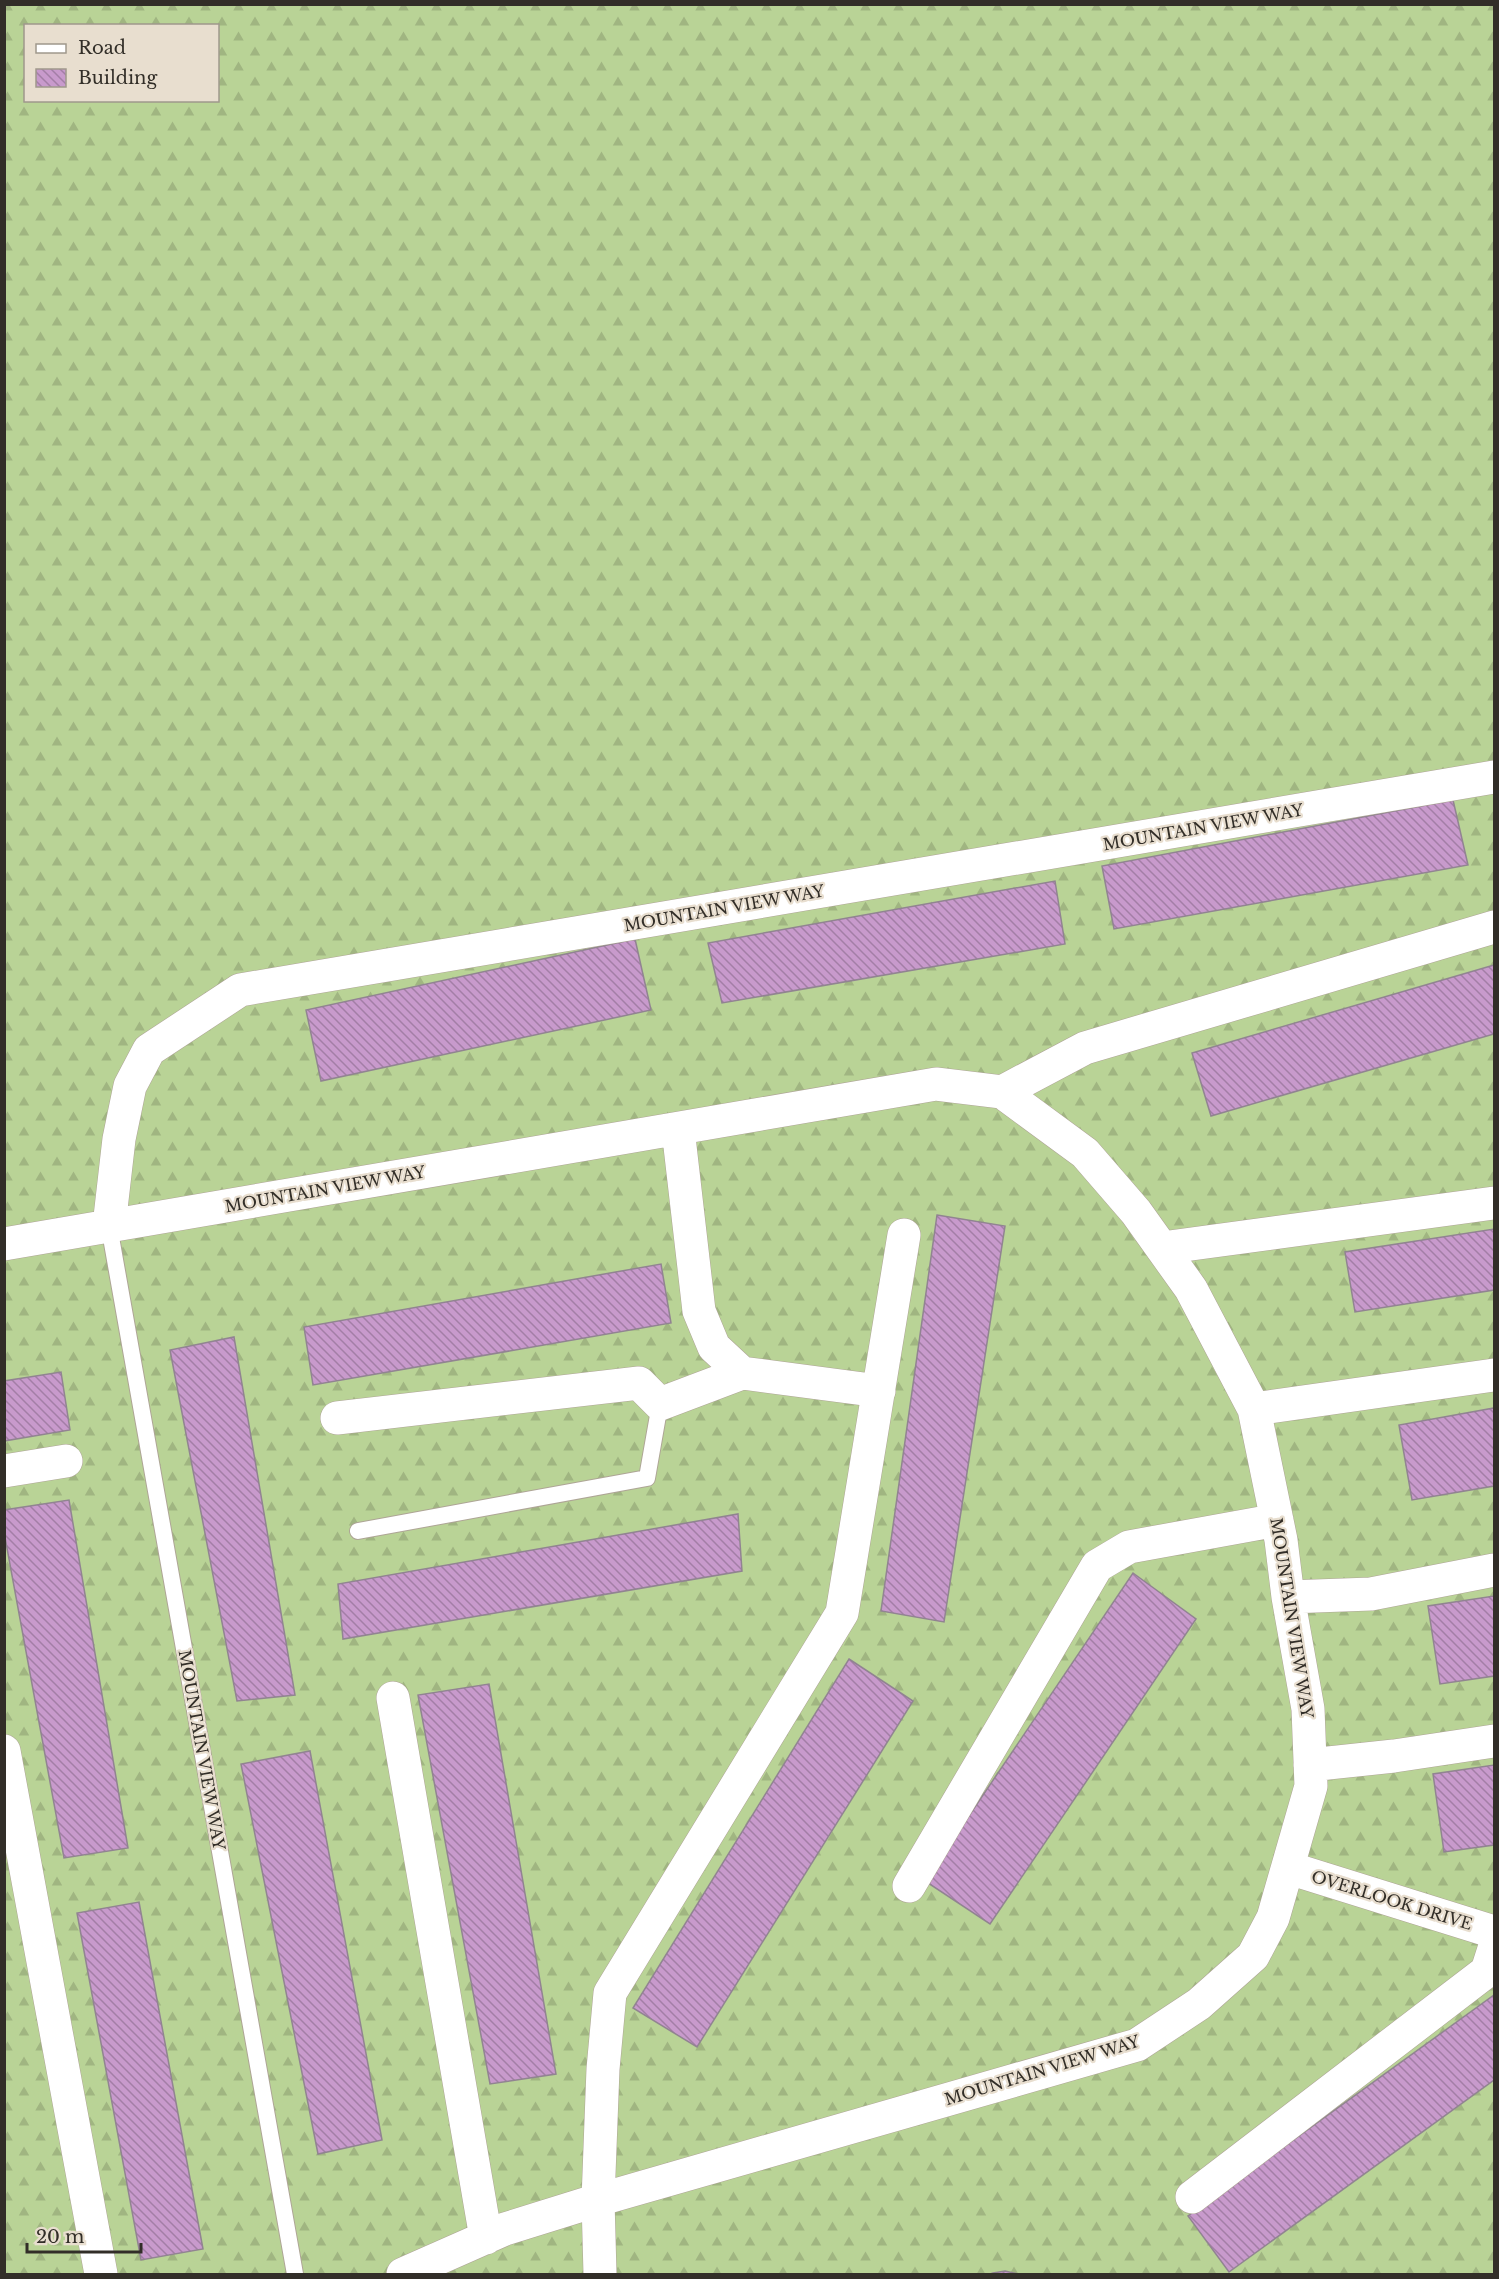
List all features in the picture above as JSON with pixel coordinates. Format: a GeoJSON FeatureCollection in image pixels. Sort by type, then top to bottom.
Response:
{"type":"FeatureCollection","features":[{"type":"Feature","properties":{"kind":"street","name":"MOUNTAIN VIEW WAY"},"geometry":{"type":"LineString","coordinates":[[109,1226],[119,1139],[130,1086],[149,1050],[240,990],[1494,777]]}},
{"type":"Feature","properties":{"kind":"street"},"geometry":{"type":"LineString","coordinates":[[1002,1092],[1085,1048],[1494,927]]}},
{"type":"Feature","properties":{"kind":"street","name":"MOUNTAIN VIEW WAY"},"geometry":{"type":"LineString","coordinates":[[4,1244],[936,1084],[1002,1092],[1085,1153],[1136,1212],[1191,1289],[1254,1408],[1277,1520],[1308,1709],[1311,1786],[1273,1918],[1253,1956],[1199,2004],[1137,2044],[504,2229],[403,2274]]}},
{"type":"Feature","properties":{"kind":"street"},"geometry":{"type":"LineString","coordinates":[[678,1129],[699,1311],[714,1347],[742,1373]]}},
{"type":"Feature","properties":{"kind":"street"},"geometry":{"type":"LineString","coordinates":[[1162,1248],[1494,1203]]}},
{"type":"Feature","properties":{"kind":"street"},"geometry":{"type":"LineString","coordinates":[[600,2274],[598,2200],[603,2069],[610,1993],[842,1613],[904,1235]]}},
{"type":"Feature","properties":{"kind":"street"},"geometry":{"type":"LineString","coordinates":[[337,1418],[639,1383],[660,1404],[742,1373],[879,1391]]}},
{"type":"Feature","properties":{"kind":"street"},"geometry":{"type":"LineString","coordinates":[[1254,1408],[1494,1375]]}},
{"type":"Feature","properties":{"kind":"street"},"geometry":{"type":"LineString","coordinates":[[4,1471],[66,1461]]}},
{"type":"Feature","properties":{"kind":"street"},"geometry":{"type":"LineString","coordinates":[[909,1886],[1097,1566],[1128,1547],[1277,1520]]}},
{"type":"Feature","properties":{"kind":"street"},"geometry":{"type":"LineString","coordinates":[[1288,1597],[1371,1594],[1494,1570]]}},
{"type":"Feature","properties":{"kind":"street"},"geometry":{"type":"LineString","coordinates":[[393,1698],[486,2238]]}},
{"type":"Feature","properties":{"kind":"street"},"geometry":{"type":"LineString","coordinates":[[1310,1764],[1394,1756],[1494,1741]]}},
{"type":"Feature","properties":{"kind":"street"},"geometry":{"type":"LineString","coordinates":[[4,1751],[101,2274]]}},
{"type":"Feature","properties":{"kind":"street","name":"OVERLOOK DRIVE"},"geometry":{"type":"LineString","coordinates":[[1289,1868],[1494,1932]]}},
{"type":"Feature","properties":{"kind":"street"},"geometry":{"type":"LineString","coordinates":[[1192,2197],[1487,1971],[1494,1949]]}},
{"type":"Feature","properties":{"kind":"lane","name":"MOUNTAIN VIEW WAY"},"geometry":{"type":"LineString","coordinates":[[109,1226],[295,2274]]}},
{"type":"Feature","properties":{"kind":"lane"},"geometry":{"type":"LineString","coordinates":[[358,1531],[647,1478],[660,1404]]}},
{"type":"Feature","properties":{"kind":"green space"},"geometry":{"type":"Polygon","coordinates":[[[5,5],[1494,5],[1494,2274],[5,2274],[5,5]]]}},
{"type":"Feature","properties":{"kind":"building"},"geometry":{"type":"Polygon","coordinates":[[[1453,800],[1468,865],[1114,929],[1102,866],[1453,800]]]}},
{"type":"Feature","properties":{"kind":"building"},"geometry":{"type":"Polygon","coordinates":[[[1055,881],[1065,944],[722,1003],[708,943],[1055,881]]]}},
{"type":"Feature","properties":{"kind":"building"},"geometry":{"type":"Polygon","coordinates":[[[635,939],[651,1010],[321,1081],[306,1010],[635,939]]]}},
{"type":"Feature","properties":{"kind":"building"},"geometry":{"type":"Polygon","coordinates":[[[1494,965],[1494,1034],[1211,1116],[1192,1053],[1494,965]]]}},
{"type":"Feature","properties":{"kind":"building"},"geometry":{"type":"Polygon","coordinates":[[[937,1215],[1005,1226],[944,1622],[881,1611],[937,1215]]]}},
{"type":"Feature","properties":{"kind":"building"},"geometry":{"type":"Polygon","coordinates":[[[1494,1229],[1494,1290],[1355,1312],[1345,1252],[1494,1229]]]}},
{"type":"Feature","properties":{"kind":"building"},"geometry":{"type":"Polygon","coordinates":[[[661,1264],[671,1323],[313,1385],[304,1327],[661,1264]]]}},
{"type":"Feature","properties":{"kind":"building"},"geometry":{"type":"Polygon","coordinates":[[[234,1337],[295,1695],[237,1701],[170,1350],[234,1337]]]}},
{"type":"Feature","properties":{"kind":"building"},"geometry":{"type":"Polygon","coordinates":[[[61,1372],[70,1430],[4,1441],[4,1381],[61,1372]]]}},
{"type":"Feature","properties":{"kind":"building"},"geometry":{"type":"Polygon","coordinates":[[[1494,1408],[1494,1486],[1412,1500],[1399,1425],[1494,1408]]]}},
{"type":"Feature","properties":{"kind":"building"},"geometry":{"type":"Polygon","coordinates":[[[69,1500],[128,1848],[64,1858],[4,1532],[4,1510],[69,1500]]]}},
{"type":"Feature","properties":{"kind":"building"},"geometry":{"type":"Polygon","coordinates":[[[738,1514],[742,1571],[343,1639],[338,1584],[738,1514]]]}},
{"type":"Feature","properties":{"kind":"building"},"geometry":{"type":"Polygon","coordinates":[[[1133,1573],[1196,1619],[990,1924],[925,1881],[1133,1573]]]}},
{"type":"Feature","properties":{"kind":"building"},"geometry":{"type":"Polygon","coordinates":[[[1494,1596],[1494,1676],[1440,1684],[1428,1606],[1494,1596]]]}},
{"type":"Feature","properties":{"kind":"building"},"geometry":{"type":"Polygon","coordinates":[[[849,1659],[913,1701],[697,2047],[633,2008],[849,1659]]]}},
{"type":"Feature","properties":{"kind":"building"},"geometry":{"type":"Polygon","coordinates":[[[489,1684],[556,2074],[490,2084],[418,1695],[489,1684]]]}},
{"type":"Feature","properties":{"kind":"building"},"geometry":{"type":"Polygon","coordinates":[[[310,1751],[382,2140],[318,2154],[241,1764],[310,1751]]]}},
{"type":"Feature","properties":{"kind":"building"},"geometry":{"type":"Polygon","coordinates":[[[1494,1765],[1494,1845],[1444,1852],[1433,1774],[1494,1765]]]}},
{"type":"Feature","properties":{"kind":"building"},"geometry":{"type":"Polygon","coordinates":[[[139,1902],[203,2249],[141,2260],[77,1913],[139,1902]]]}},
{"type":"Feature","properties":{"kind":"building"},"geometry":{"type":"Polygon","coordinates":[[[1494,1995],[1494,2080],[1229,2272],[1188,2216],[1494,1995]]]}},
{"type":"Feature","properties":{"kind":"building"},"geometry":{"type":"Polygon","coordinates":[[[1005,2271],[1018,2274],[990,2274],[993,2273],[1005,2271]]]}}]}
